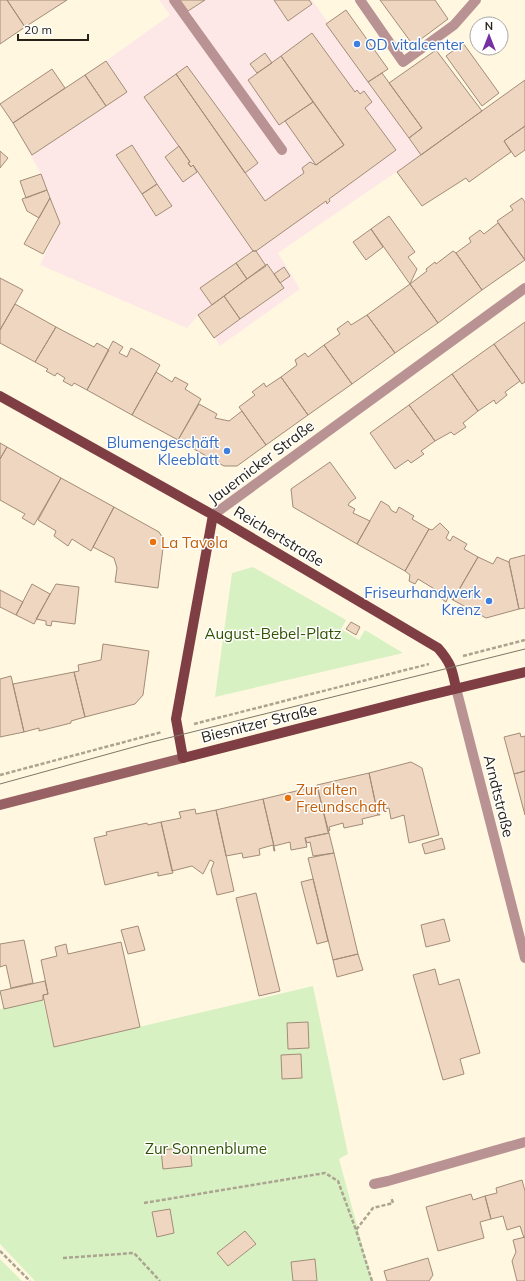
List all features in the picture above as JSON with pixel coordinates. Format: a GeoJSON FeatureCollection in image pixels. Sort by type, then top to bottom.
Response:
{"type":"FeatureCollection","features":[{"type":"Feature","properties":{"kind":"main road","name":"Reichertstraße"},"geometry":{"type":"LineString","coordinates":[[0,396],[213,515],[438,648],[448,660],[456,688]]}},
{"type":"Feature","properties":{"kind":"main road","name":"Jauernicker Straße"},"geometry":{"type":"LineString","coordinates":[[183,758],[176,720],[213,515]]}},
{"type":"Feature","properties":{"kind":"main road","name":"Biesnitzer Straße"},"geometry":{"type":"LineString","coordinates":[[0,804],[456,688],[525,672]]}},
{"type":"Feature","properties":{"kind":"street"},"geometry":{"type":"LineString","coordinates":[[174,0],[282,150]]}},
{"type":"Feature","properties":{"kind":"street"},"geometry":{"type":"LineString","coordinates":[[360,0],[403,62],[454,25],[476,0]]}},
{"type":"Feature","properties":{"kind":"street","name":"Jauernicker Straße"},"geometry":{"type":"LineString","coordinates":[[213,515],[525,288]]}},
{"type":"Feature","properties":{"kind":"street","name":"Arndtstraße"},"geometry":{"type":"LineString","coordinates":[[456,688],[525,958]]}},
{"type":"Feature","properties":{"kind":"street"},"geometry":{"type":"LineString","coordinates":[[374,1184],[525,1142]]}},
{"type":"Feature","properties":{"kind":"path"},"geometry":{"type":"LineString","coordinates":[[0,775],[177,728],[525,640]]}},
{"type":"Feature","properties":{"kind":"path"},"geometry":{"type":"LineString","coordinates":[[144,1203],[325,1173],[338,1181],[356,1230],[372,1281]]}},
{"type":"Feature","properties":{"kind":"path"},"geometry":{"type":"LineString","coordinates":[[356,1230],[373,1208],[393,1203],[388,1181]]}},
{"type":"Feature","properties":{"kind":"path"},"geometry":{"type":"LineString","coordinates":[[0,1251],[30,1281]]}},
{"type":"Feature","properties":{"kind":"path"},"geometry":{"type":"LineString","coordinates":[[63,1258],[134,1253],[160,1281]]}},
{"type":"Feature","properties":{"kind":"shaded area"},"geometry":{"type":"Polygon","coordinates":[[[159,0],[312,0],[421,155],[278,253],[300,289],[220,346],[199,314],[187,328],[40,265],[60,223],[41,174],[13,123],[106,61],[170,15],[159,0]]]}},
{"type":"Feature","properties":{"kind":"green space","name":"August-Bebel-Platz"},"geometry":{"type":"Polygon","coordinates":[[[253,567],[346,620],[341,629],[359,640],[365,630],[403,653],[215,697],[232,573],[253,567]]]}},
{"type":"Feature","properties":{"kind":"green space","name":"Zur Sonnenblume"},"geometry":{"type":"Polygon","coordinates":[[[313,986],[348,1154],[339,1159],[372,1281],[35,1281],[0,1244],[0,1009],[43,1000],[54,1047],[313,986]]]}},
{"type":"Feature","properties":{"kind":"green space"},"geometry":{"type":"Polygon","coordinates":[[[0,1259],[22,1281],[0,1281],[0,1259]]]}},
{"type":"Feature","properties":{"kind":"building"},"geometry":{"type":"Polygon","coordinates":[[[0,0],[7,0],[25,27],[0,44],[0,0]]]}},
{"type":"Feature","properties":{"kind":"building"},"geometry":{"type":"Polygon","coordinates":[[[7,0],[67,0],[25,27],[7,0]]]}},
{"type":"Feature","properties":{"kind":"building"},"geometry":{"type":"Polygon","coordinates":[[[180,0],[205,0],[188,11],[180,0]]]}},
{"type":"Feature","properties":{"kind":"building"},"geometry":{"type":"Polygon","coordinates":[[[274,0],[309,0],[312,4],[288,21],[274,0]]]}},
{"type":"Feature","properties":{"kind":"building"},"geometry":{"type":"Polygon","coordinates":[[[380,0],[435,0],[448,19],[413,45],[380,0]]]}},
{"type":"Feature","properties":{"kind":"building"},"geometry":{"type":"Polygon","coordinates":[[[346,10],[388,69],[368,82],[326,24],[346,10]]]}},
{"type":"Feature","properties":{"kind":"building"},"geometry":{"type":"Polygon","coordinates":[[[312,33],[355,92],[357,90],[360,94],[364,91],[372,102],[365,108],[396,150],[329,199],[330,201],[327,204],[326,201],[256,251],[253,251],[193,165],[191,167],[188,163],[190,162],[144,97],[176,74],[265,201],[304,173],[302,168],[310,162],[316,165],[344,145],[281,56],[312,33]]]}},
{"type":"Feature","properties":{"kind":"building"},"geometry":{"type":"Polygon","coordinates":[[[463,43],[469,51],[469,56],[472,56],[499,93],[482,106],[446,56],[463,43]]]}},
{"type":"Feature","properties":{"kind":"building"},"geometry":{"type":"Polygon","coordinates":[[[436,50],[482,111],[421,155],[409,138],[422,128],[389,83],[436,50]]]}},
{"type":"Feature","properties":{"kind":"building"},"geometry":{"type":"Polygon","coordinates":[[[265,53],[272,63],[257,73],[250,64],[265,53]]]}},
{"type":"Feature","properties":{"kind":"building"},"geometry":{"type":"Polygon","coordinates":[[[281,56],[313,102],[279,125],[248,80],[281,56]]]}},
{"type":"Feature","properties":{"kind":"building"},"geometry":{"type":"Polygon","coordinates":[[[106,61],[127,92],[106,106],[85,75],[106,61]]]}},
{"type":"Feature","properties":{"kind":"building"},"geometry":{"type":"Polygon","coordinates":[[[187,66],[258,163],[245,173],[176,74],[187,66]]]}},
{"type":"Feature","properties":{"kind":"building"},"geometry":{"type":"Polygon","coordinates":[[[52,69],[65,88],[13,123],[0,104],[52,69]]]}},
{"type":"Feature","properties":{"kind":"building"},"geometry":{"type":"Polygon","coordinates":[[[382,73],[422,128],[409,138],[368,82],[382,73]]]}},
{"type":"Feature","properties":{"kind":"building"},"geometry":{"type":"Polygon","coordinates":[[[85,75],[106,106],[32,155],[13,123],[85,75]]]}},
{"type":"Feature","properties":{"kind":"building"},"geometry":{"type":"Polygon","coordinates":[[[525,80],[525,126],[504,141],[511,152],[469,182],[466,178],[422,206],[397,172],[525,80]]]}},
{"type":"Feature","properties":{"kind":"building"},"geometry":{"type":"Polygon","coordinates":[[[313,102],[344,145],[316,165],[285,121],[313,102]]]}},
{"type":"Feature","properties":{"kind":"building"},"geometry":{"type":"Polygon","coordinates":[[[525,126],[525,150],[515,157],[504,141],[525,126]]]}},
{"type":"Feature","properties":{"kind":"building"},"geometry":{"type":"Polygon","coordinates":[[[132,145],[157,184],[142,194],[116,155],[132,145]]]}},
{"type":"Feature","properties":{"kind":"building"},"geometry":{"type":"Polygon","coordinates":[[[179,146],[190,162],[188,163],[191,167],[193,165],[197,172],[183,182],[165,157],[179,146]]]}},
{"type":"Feature","properties":{"kind":"building"},"geometry":{"type":"Polygon","coordinates":[[[0,151],[8,158],[0,168],[0,151]]]}},
{"type":"Feature","properties":{"kind":"building"},"geometry":{"type":"Polygon","coordinates":[[[41,174],[47,190],[26,198],[20,181],[41,174]]]}},
{"type":"Feature","properties":{"kind":"building"},"geometry":{"type":"Polygon","coordinates":[[[157,184],[172,206],[156,216],[142,194],[157,184]]]}},
{"type":"Feature","properties":{"kind":"building"},"geometry":{"type":"Polygon","coordinates":[[[47,190],[50,198],[39,218],[27,211],[22,199],[47,190]]]}},
{"type":"Feature","properties":{"kind":"building"},"geometry":{"type":"Polygon","coordinates":[[[50,198],[60,223],[43,254],[24,244],[50,198]]]}},
{"type":"Feature","properties":{"kind":"building"},"geometry":{"type":"Polygon","coordinates":[[[522,198],[525,202],[525,260],[497,221],[513,210],[510,206],[522,198]]]}},
{"type":"Feature","properties":{"kind":"building"},"geometry":{"type":"Polygon","coordinates":[[[389,216],[415,252],[408,257],[417,269],[410,284],[371,229],[389,216]]]}},
{"type":"Feature","properties":{"kind":"building"},"geometry":{"type":"Polygon","coordinates":[[[498,223],[525,260],[482,290],[456,253],[471,242],[469,238],[480,230],[484,234],[498,223]]]}},
{"type":"Feature","properties":{"kind":"building"},"geometry":{"type":"Polygon","coordinates":[[[371,229],[383,247],[366,260],[353,242],[371,229]]]}},
{"type":"Feature","properties":{"kind":"building"},"geometry":{"type":"Polygon","coordinates":[[[253,251],[256,251],[266,266],[247,279],[236,263],[253,251]]]}},
{"type":"Feature","properties":{"kind":"building"},"geometry":{"type":"Polygon","coordinates":[[[453,251],[456,253],[482,290],[438,323],[410,284],[427,271],[426,269],[435,262],[436,264],[453,251]]]}},
{"type":"Feature","properties":{"kind":"building"},"geometry":{"type":"Polygon","coordinates":[[[236,263],[247,279],[212,305],[200,288],[236,263]]]}},
{"type":"Feature","properties":{"kind":"building"},"geometry":{"type":"Polygon","coordinates":[[[267,264],[284,288],[240,319],[224,296],[267,264]]]}},
{"type":"Feature","properties":{"kind":"building"},"geometry":{"type":"Polygon","coordinates":[[[284,267],[290,276],[280,283],[274,274],[284,267]]]}},
{"type":"Feature","properties":{"kind":"building"},"geometry":{"type":"Polygon","coordinates":[[[0,278],[23,290],[0,330],[0,278]]]}},
{"type":"Feature","properties":{"kind":"building"},"geometry":{"type":"Polygon","coordinates":[[[410,284],[438,323],[395,353],[367,315],[410,284]]]}},
{"type":"Feature","properties":{"kind":"building"},"geometry":{"type":"Polygon","coordinates":[[[224,296],[240,319],[214,338],[198,315],[224,296]]]}},
{"type":"Feature","properties":{"kind":"building"},"geometry":{"type":"Polygon","coordinates":[[[15,304],[56,327],[35,362],[0,343],[0,330],[15,304]]]}},
{"type":"Feature","properties":{"kind":"building"},"geometry":{"type":"Polygon","coordinates":[[[367,315],[395,353],[352,384],[324,345],[340,334],[337,329],[348,321],[351,325],[367,315]]]}},
{"type":"Feature","properties":{"kind":"building"},"geometry":{"type":"Polygon","coordinates":[[[525,322],[525,382],[522,384],[494,344],[525,322]]]}},
{"type":"Feature","properties":{"kind":"building"},"geometry":{"type":"Polygon","coordinates":[[[56,327],[94,347],[97,343],[109,350],[87,390],[74,383],[72,386],[63,381],[65,378],[57,373],[55,376],[46,371],[48,369],[35,362],[56,327]]]}},
{"type":"Feature","properties":{"kind":"building"},"geometry":{"type":"Polygon","coordinates":[[[113,341],[123,347],[119,353],[127,357],[131,348],[160,365],[132,415],[87,390],[113,341]]]}},
{"type":"Feature","properties":{"kind":"building"},"geometry":{"type":"Polygon","coordinates":[[[494,344],[520,381],[505,392],[507,395],[496,404],[494,400],[478,411],[452,374],[494,344]]]}},
{"type":"Feature","properties":{"kind":"building"},"geometry":{"type":"Polygon","coordinates":[[[324,345],[352,384],[308,415],[281,377],[297,365],[295,360],[305,353],[308,357],[324,345]]]}},
{"type":"Feature","properties":{"kind":"building"},"geometry":{"type":"Polygon","coordinates":[[[156,372],[172,382],[175,377],[188,384],[185,389],[201,399],[178,440],[132,415],[156,372]]]}},
{"type":"Feature","properties":{"kind":"building"},"geometry":{"type":"Polygon","coordinates":[[[452,374],[478,411],[463,423],[466,427],[454,435],[451,432],[435,441],[409,405],[452,374]]]}},
{"type":"Feature","properties":{"kind":"building"},"geometry":{"type":"Polygon","coordinates":[[[281,377],[308,415],[266,445],[239,407],[255,395],[252,392],[264,383],[266,387],[281,377]]]}},
{"type":"Feature","properties":{"kind":"building"},"geometry":{"type":"Polygon","coordinates":[[[199,404],[217,414],[215,418],[229,421],[242,411],[266,445],[237,466],[224,466],[178,440],[199,404]]]}},
{"type":"Feature","properties":{"kind":"building"},"geometry":{"type":"Polygon","coordinates":[[[409,405],[435,441],[421,451],[424,454],[411,463],[408,460],[395,469],[370,433],[409,405]]]}},
{"type":"Feature","properties":{"kind":"building"},"geometry":{"type":"Polygon","coordinates":[[[0,443],[7,447],[0,459],[0,443]]]}},
{"type":"Feature","properties":{"kind":"building"},"geometry":{"type":"Polygon","coordinates":[[[7,447],[61,478],[34,525],[22,518],[25,514],[0,500],[0,459],[7,447]]]}},
{"type":"Feature","properties":{"kind":"building"},"geometry":{"type":"Polygon","coordinates":[[[330,462],[356,498],[348,505],[355,509],[353,513],[370,521],[357,544],[293,507],[291,489],[330,462]]]}},
{"type":"Feature","properties":{"kind":"building"},"geometry":{"type":"Polygon","coordinates":[[[61,478],[114,507],[91,551],[72,539],[68,546],[54,536],[56,531],[38,520],[61,478]]]}},
{"type":"Feature","properties":{"kind":"building"},"geometry":{"type":"Polygon","coordinates":[[[381,501],[396,513],[399,507],[414,516],[412,519],[429,529],[405,571],[357,544],[381,501]]]}},
{"type":"Feature","properties":{"kind":"building"},"geometry":{"type":"Polygon","coordinates":[[[114,507],[159,532],[164,540],[158,588],[115,582],[117,568],[114,558],[93,547],[114,507]]]}},
{"type":"Feature","properties":{"kind":"building"},"geometry":{"type":"Polygon","coordinates":[[[440,523],[449,532],[446,538],[450,541],[453,536],[467,544],[464,549],[478,557],[453,600],[448,597],[446,602],[439,597],[441,593],[418,579],[415,584],[409,581],[410,575],[405,571],[429,529],[432,530],[440,523]]]}},
{"type":"Feature","properties":{"kind":"building"},"geometry":{"type":"Polygon","coordinates":[[[525,555],[525,608],[519,609],[509,562],[510,559],[525,555]]]}},
{"type":"Feature","properties":{"kind":"building"},"geometry":{"type":"Polygon","coordinates":[[[478,557],[493,564],[497,557],[509,562],[519,609],[486,618],[453,600],[478,557]]]}},
{"type":"Feature","properties":{"kind":"building"},"geometry":{"type":"Polygon","coordinates":[[[32,584],[50,594],[34,624],[16,615],[32,584]]]}},
{"type":"Feature","properties":{"kind":"building"},"geometry":{"type":"Polygon","coordinates":[[[56,584],[79,587],[75,624],[52,621],[51,626],[46,625],[46,621],[36,619],[56,584]]]}},
{"type":"Feature","properties":{"kind":"building"},"geometry":{"type":"Polygon","coordinates":[[[0,590],[23,602],[16,615],[0,607],[0,590]]]}},
{"type":"Feature","properties":{"kind":"building"},"geometry":{"type":"Polygon","coordinates":[[[351,622],[360,627],[356,635],[346,629],[351,622]]]}},
{"type":"Feature","properties":{"kind":"building"},"geometry":{"type":"Polygon","coordinates":[[[103,644],[149,651],[143,695],[135,704],[85,717],[74,672],[79,671],[78,665],[101,660],[103,644]]]}},
{"type":"Feature","properties":{"kind":"building"},"geometry":{"type":"Polygon","coordinates":[[[74,672],[85,717],[71,721],[71,723],[39,731],[39,728],[24,732],[13,684],[74,672]]]}},
{"type":"Feature","properties":{"kind":"building"},"geometry":{"type":"Polygon","coordinates":[[[11,676],[24,732],[0,737],[0,679],[11,676]]]}},
{"type":"Feature","properties":{"kind":"building"},"geometry":{"type":"Polygon","coordinates":[[[520,733],[521,737],[525,736],[525,771],[514,774],[504,737],[520,733]]]}},
{"type":"Feature","properties":{"kind":"building"},"geometry":{"type":"Polygon","coordinates":[[[411,762],[422,768],[439,835],[409,843],[404,815],[391,819],[389,808],[378,811],[380,815],[378,815],[369,773],[411,762]]]}},
{"type":"Feature","properties":{"kind":"building"},"geometry":{"type":"Polygon","coordinates":[[[525,771],[525,815],[514,774],[525,771]]]}},
{"type":"Feature","properties":{"kind":"building"},"geometry":{"type":"Polygon","coordinates":[[[369,773],[378,815],[362,819],[363,824],[344,828],[343,823],[329,827],[330,830],[328,832],[317,785],[369,773]]]}},
{"type":"Feature","properties":{"kind":"building"},"geometry":{"type":"Polygon","coordinates":[[[317,786],[329,833],[305,838],[307,847],[291,850],[290,842],[274,846],[263,799],[317,786]]]}},
{"type":"Feature","properties":{"kind":"building"},"geometry":{"type":"Polygon","coordinates":[[[263,799],[275,851],[273,845],[259,849],[260,855],[243,858],[242,853],[226,856],[216,810],[263,799]]]}},
{"type":"Feature","properties":{"kind":"building"},"geometry":{"type":"Polygon","coordinates":[[[195,809],[196,814],[216,810],[234,891],[217,895],[211,870],[214,862],[210,860],[203,874],[192,866],[172,871],[161,822],[181,818],[179,812],[195,809]]]}},
{"type":"Feature","properties":{"kind":"building"},"geometry":{"type":"Polygon","coordinates":[[[161,822],[173,873],[158,876],[158,872],[105,885],[94,838],[107,835],[106,832],[147,823],[148,825],[161,822]]]}},
{"type":"Feature","properties":{"kind":"building"},"geometry":{"type":"Polygon","coordinates":[[[329,833],[334,853],[313,856],[310,842],[307,843],[305,838],[329,833]]]}},
{"type":"Feature","properties":{"kind":"building"},"geometry":{"type":"Polygon","coordinates":[[[442,838],[445,849],[425,854],[422,844],[442,838]]]}},
{"type":"Feature","properties":{"kind":"building"},"geometry":{"type":"Polygon","coordinates":[[[334,853],[358,954],[333,960],[308,858],[334,853]]]}},
{"type":"Feature","properties":{"kind":"building"},"geometry":{"type":"Polygon","coordinates":[[[313,879],[328,941],[317,944],[301,882],[313,879]]]}},
{"type":"Feature","properties":{"kind":"building"},"geometry":{"type":"Polygon","coordinates":[[[256,893],[280,991],[259,996],[236,898],[256,893]]]}},
{"type":"Feature","properties":{"kind":"building"},"geometry":{"type":"Polygon","coordinates":[[[444,919],[450,941],[426,947],[421,925],[444,919]]]}},
{"type":"Feature","properties":{"kind":"building"},"geometry":{"type":"Polygon","coordinates":[[[138,926],[145,950],[128,954],[121,930],[138,926]]]}},
{"type":"Feature","properties":{"kind":"building"},"geometry":{"type":"Polygon","coordinates":[[[24,940],[33,983],[11,988],[6,965],[0,967],[0,944],[24,940]]]}},
{"type":"Feature","properties":{"kind":"building"},"geometry":{"type":"Polygon","coordinates":[[[121,942],[140,1027],[54,1047],[43,995],[48,994],[41,960],[57,956],[55,947],[66,944],[68,954],[121,942]]]}},
{"type":"Feature","properties":{"kind":"building"},"geometry":{"type":"Polygon","coordinates":[[[358,954],[363,970],[337,977],[333,960],[358,954]]]}},
{"type":"Feature","properties":{"kind":"building"},"geometry":{"type":"Polygon","coordinates":[[[435,969],[439,985],[459,979],[480,1053],[460,1059],[464,1074],[443,1080],[413,975],[435,969]]]}},
{"type":"Feature","properties":{"kind":"building"},"geometry":{"type":"Polygon","coordinates":[[[45,981],[48,994],[43,995],[43,1000],[4,1009],[0,991],[45,981]]]}},
{"type":"Feature","properties":{"kind":"building"},"geometry":{"type":"Polygon","coordinates":[[[308,1022],[309,1048],[288,1049],[287,1023],[308,1022]]]}},
{"type":"Feature","properties":{"kind":"building"},"geometry":{"type":"Polygon","coordinates":[[[301,1054],[302,1078],[282,1079],[281,1055],[301,1054]]]}},
{"type":"Feature","properties":{"kind":"building"},"geometry":{"type":"Polygon","coordinates":[[[190,1147],[192,1166],[163,1169],[161,1150],[190,1147]]]}},
{"type":"Feature","properties":{"kind":"building"},"geometry":{"type":"Polygon","coordinates":[[[522,1180],[525,1191],[524,1238],[520,1226],[507,1230],[503,1216],[491,1219],[485,1196],[497,1193],[496,1188],[522,1180]]]}},
{"type":"Feature","properties":{"kind":"building"},"geometry":{"type":"Polygon","coordinates":[[[471,1194],[473,1200],[485,1196],[491,1219],[480,1222],[484,1238],[438,1251],[426,1207],[471,1194]]]}},
{"type":"Feature","properties":{"kind":"building"},"geometry":{"type":"Polygon","coordinates":[[[170,1209],[174,1233],[157,1237],[152,1212],[170,1209]]]}},
{"type":"Feature","properties":{"kind":"building"},"geometry":{"type":"Polygon","coordinates":[[[245,1231],[256,1244],[228,1266],[217,1253],[245,1231]]]}},
{"type":"Feature","properties":{"kind":"building"},"geometry":{"type":"Polygon","coordinates":[[[525,1237],[525,1281],[517,1281],[512,1261],[516,1252],[513,1240],[525,1237]]]}},
{"type":"Feature","properties":{"kind":"building"},"geometry":{"type":"Polygon","coordinates":[[[428,1258],[433,1275],[429,1281],[387,1281],[384,1271],[428,1258]]]}},
{"type":"Feature","properties":{"kind":"building"},"geometry":{"type":"Polygon","coordinates":[[[315,1259],[317,1281],[293,1281],[291,1262],[315,1259]]]}},
{"type":"Feature","properties":{"kind":"tram line"},"geometry":{"type":"LineString","coordinates":[[0,784],[148,743],[525,649]]}},
{"type":"Feature","properties":{"kind":"place","name":"OD vitalcenter"},"geometry":{"type":"Point","coordinates":[357,44]}},
{"type":"Feature","properties":{"kind":"place","name":"Blumengeschäft Kleeblatt"},"geometry":{"type":"Point","coordinates":[227,451]}},
{"type":"Feature","properties":{"kind":"place","name":"La Tavola"},"geometry":{"type":"Point","coordinates":[153,542]}},
{"type":"Feature","properties":{"kind":"place","name":"Friseurhandwerk Krenz"},"geometry":{"type":"Point","coordinates":[489,601]}},
{"type":"Feature","properties":{"kind":"place","name":"Zur alten Freundschaft"},"geometry":{"type":"Point","coordinates":[288,798]}}]}
